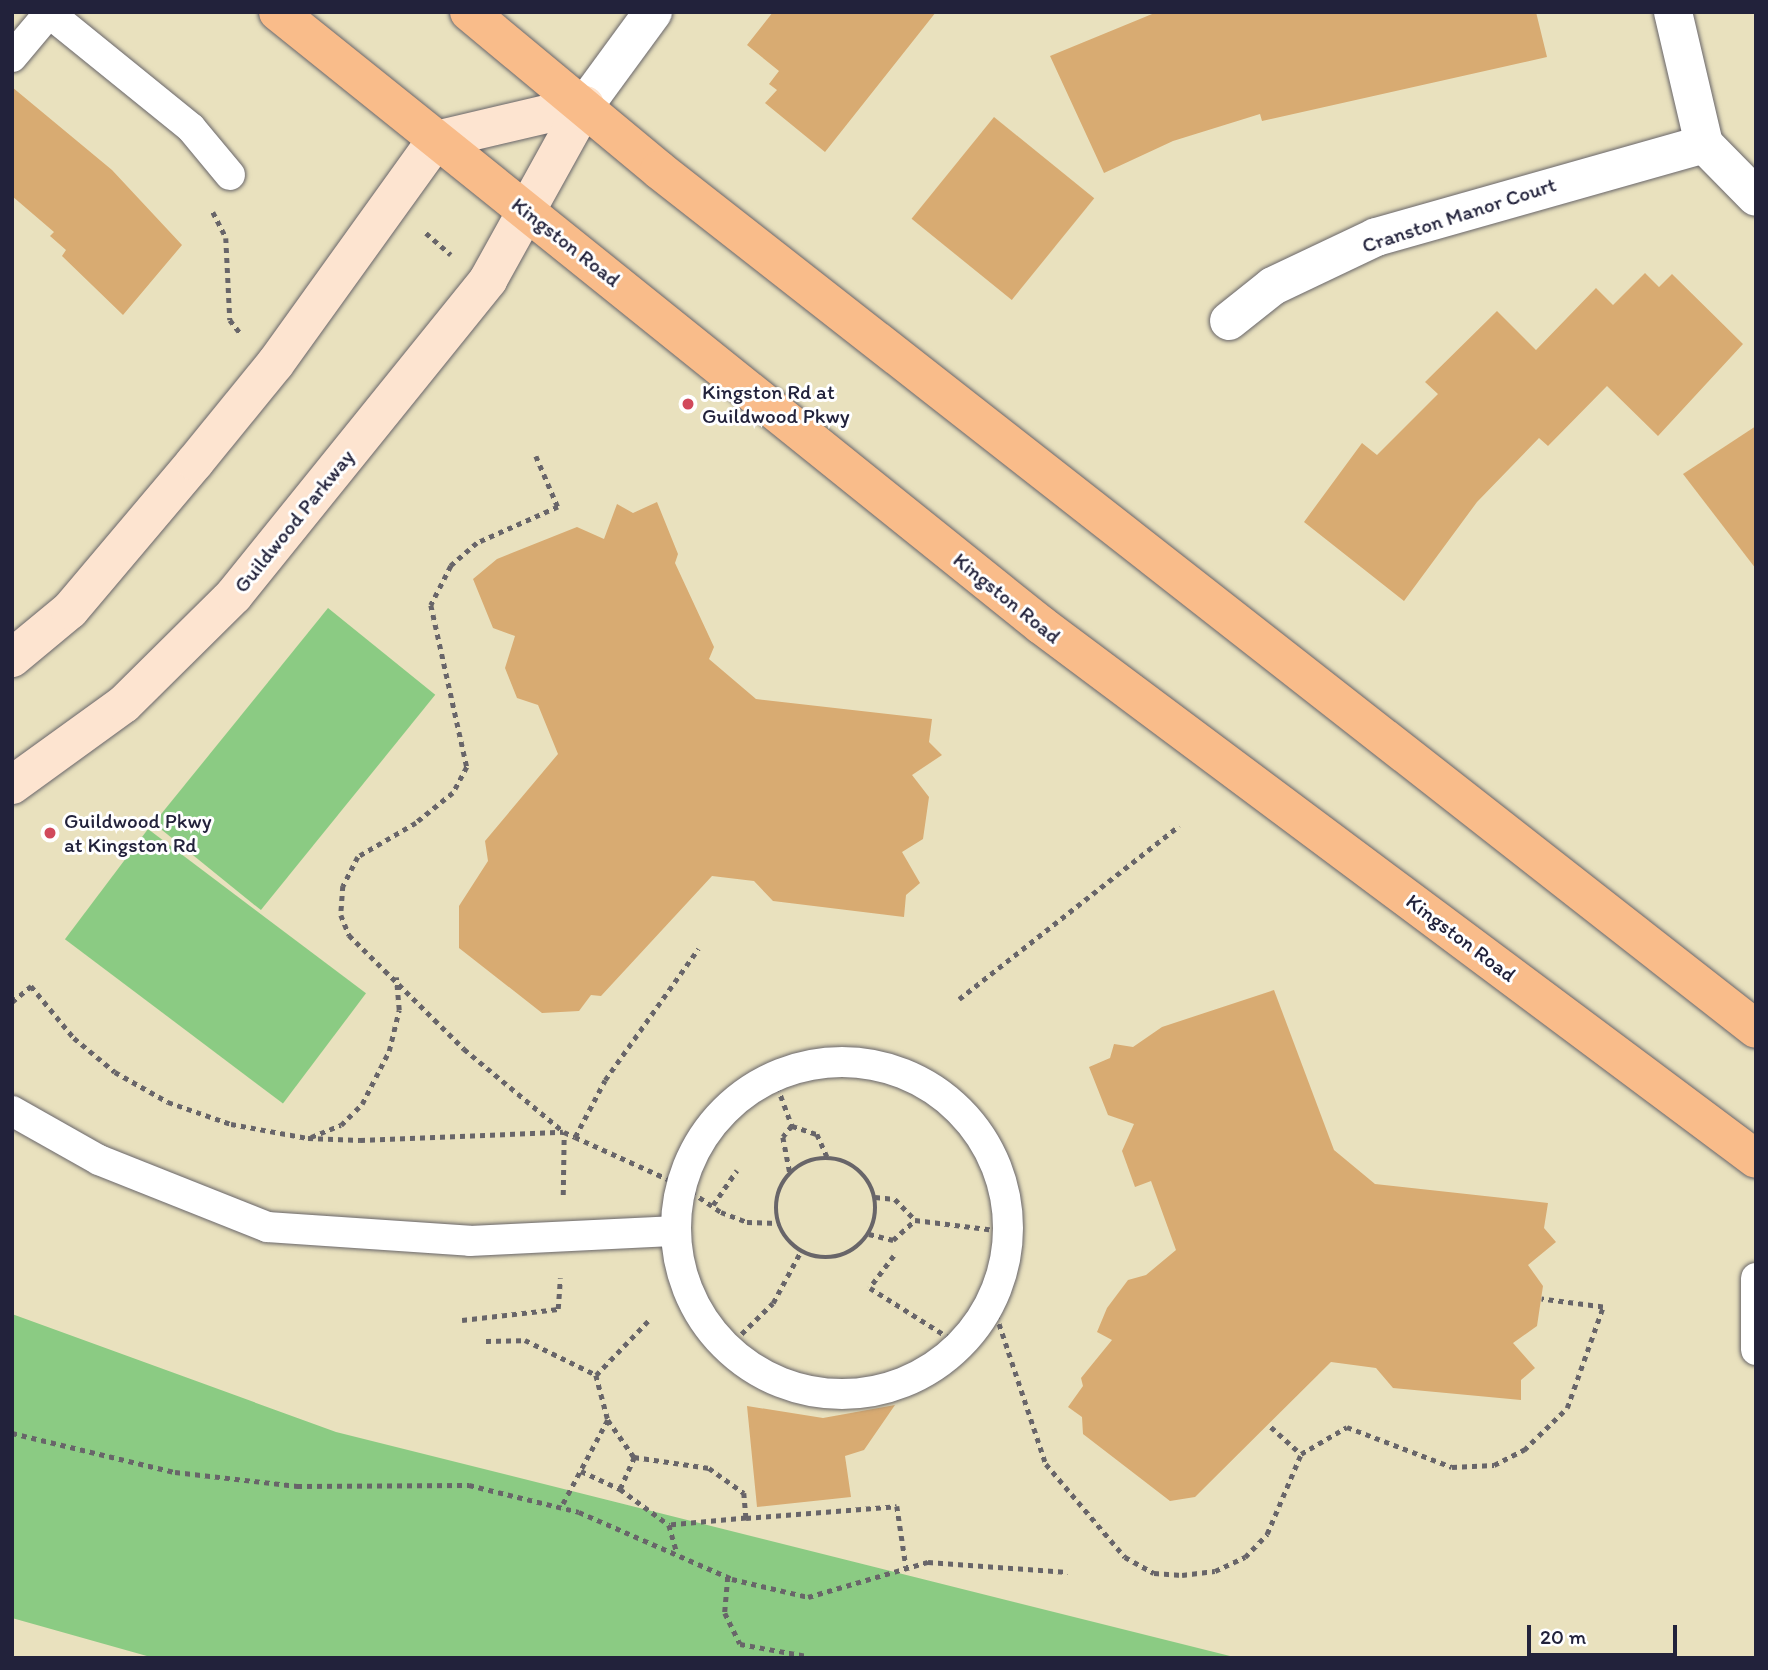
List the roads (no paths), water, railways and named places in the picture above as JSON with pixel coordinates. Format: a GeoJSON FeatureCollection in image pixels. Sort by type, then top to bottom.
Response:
{"type":"FeatureCollection","features":[{"type":"Feature","properties":{"kind":"main road","name":"Kingston Road"},"geometry":{"type":"LineString","coordinates":[[278,12],[1041,625],[1756,1158]]}},
{"type":"Feature","properties":{"kind":"main road"},"geometry":{"type":"LineString","coordinates":[[469,12],[585,105],[681,188],[1756,1030]]}},
{"type":"Feature","properties":{"kind":"street"},"geometry":{"type":"LineString","coordinates":[[12,658],[70,610],[275,364],[436,140],[585,105],[653,12]]}},
{"type":"Feature","properties":{"kind":"street"},"geometry":{"type":"LineString","coordinates":[[1673,12],[1704,144],[1756,197]]}},
{"type":"Feature","properties":{"kind":"street","name":"Guildwood Parkway"},"geometry":{"type":"LineString","coordinates":[[12,785],[124,704],[234,595],[488,279],[585,105]]}},
{"type":"Feature","properties":{"kind":"street","name":"Cranston Manor Court"},"geometry":{"type":"LineString","coordinates":[[1229,321],[1273,286],[1376,237],[1704,144]]}},
{"type":"Feature","properties":{"kind":"lane"},"geometry":{"type":"LineString","coordinates":[[12,57],[49,13],[191,128],[230,175]]}},
{"type":"Feature","properties":{"kind":"lane"},"geometry":{"type":"LineString","coordinates":[[809,1062],[884,1063],[952,1098],[996,1158],[1011,1232],[993,1305],[944,1363],[876,1394],[801,1391],[727,1348],[689,1297],[672,1231],[693,1150],[741,1092],[809,1062]]}},
{"type":"Feature","properties":{"kind":"lane"},"geometry":{"type":"LineString","coordinates":[[12,1111],[99,1160],[267,1227],[470,1241],[672,1231]]}},
{"type":"Feature","properties":{"kind":"lane"},"geometry":{"type":"LineString","coordinates":[[1756,1278],[1756,1350]]}},
{"type":"Feature","properties":{"kind":"place","name":"Kingston Rd at Guildwood Pkwy"},"geometry":{"type":"Point","coordinates":[688,404]}},
{"type":"Feature","properties":{"kind":"place","name":"Guildwood Pkwy at Kingston Rd"},"geometry":{"type":"Point","coordinates":[50,833]}}]}
